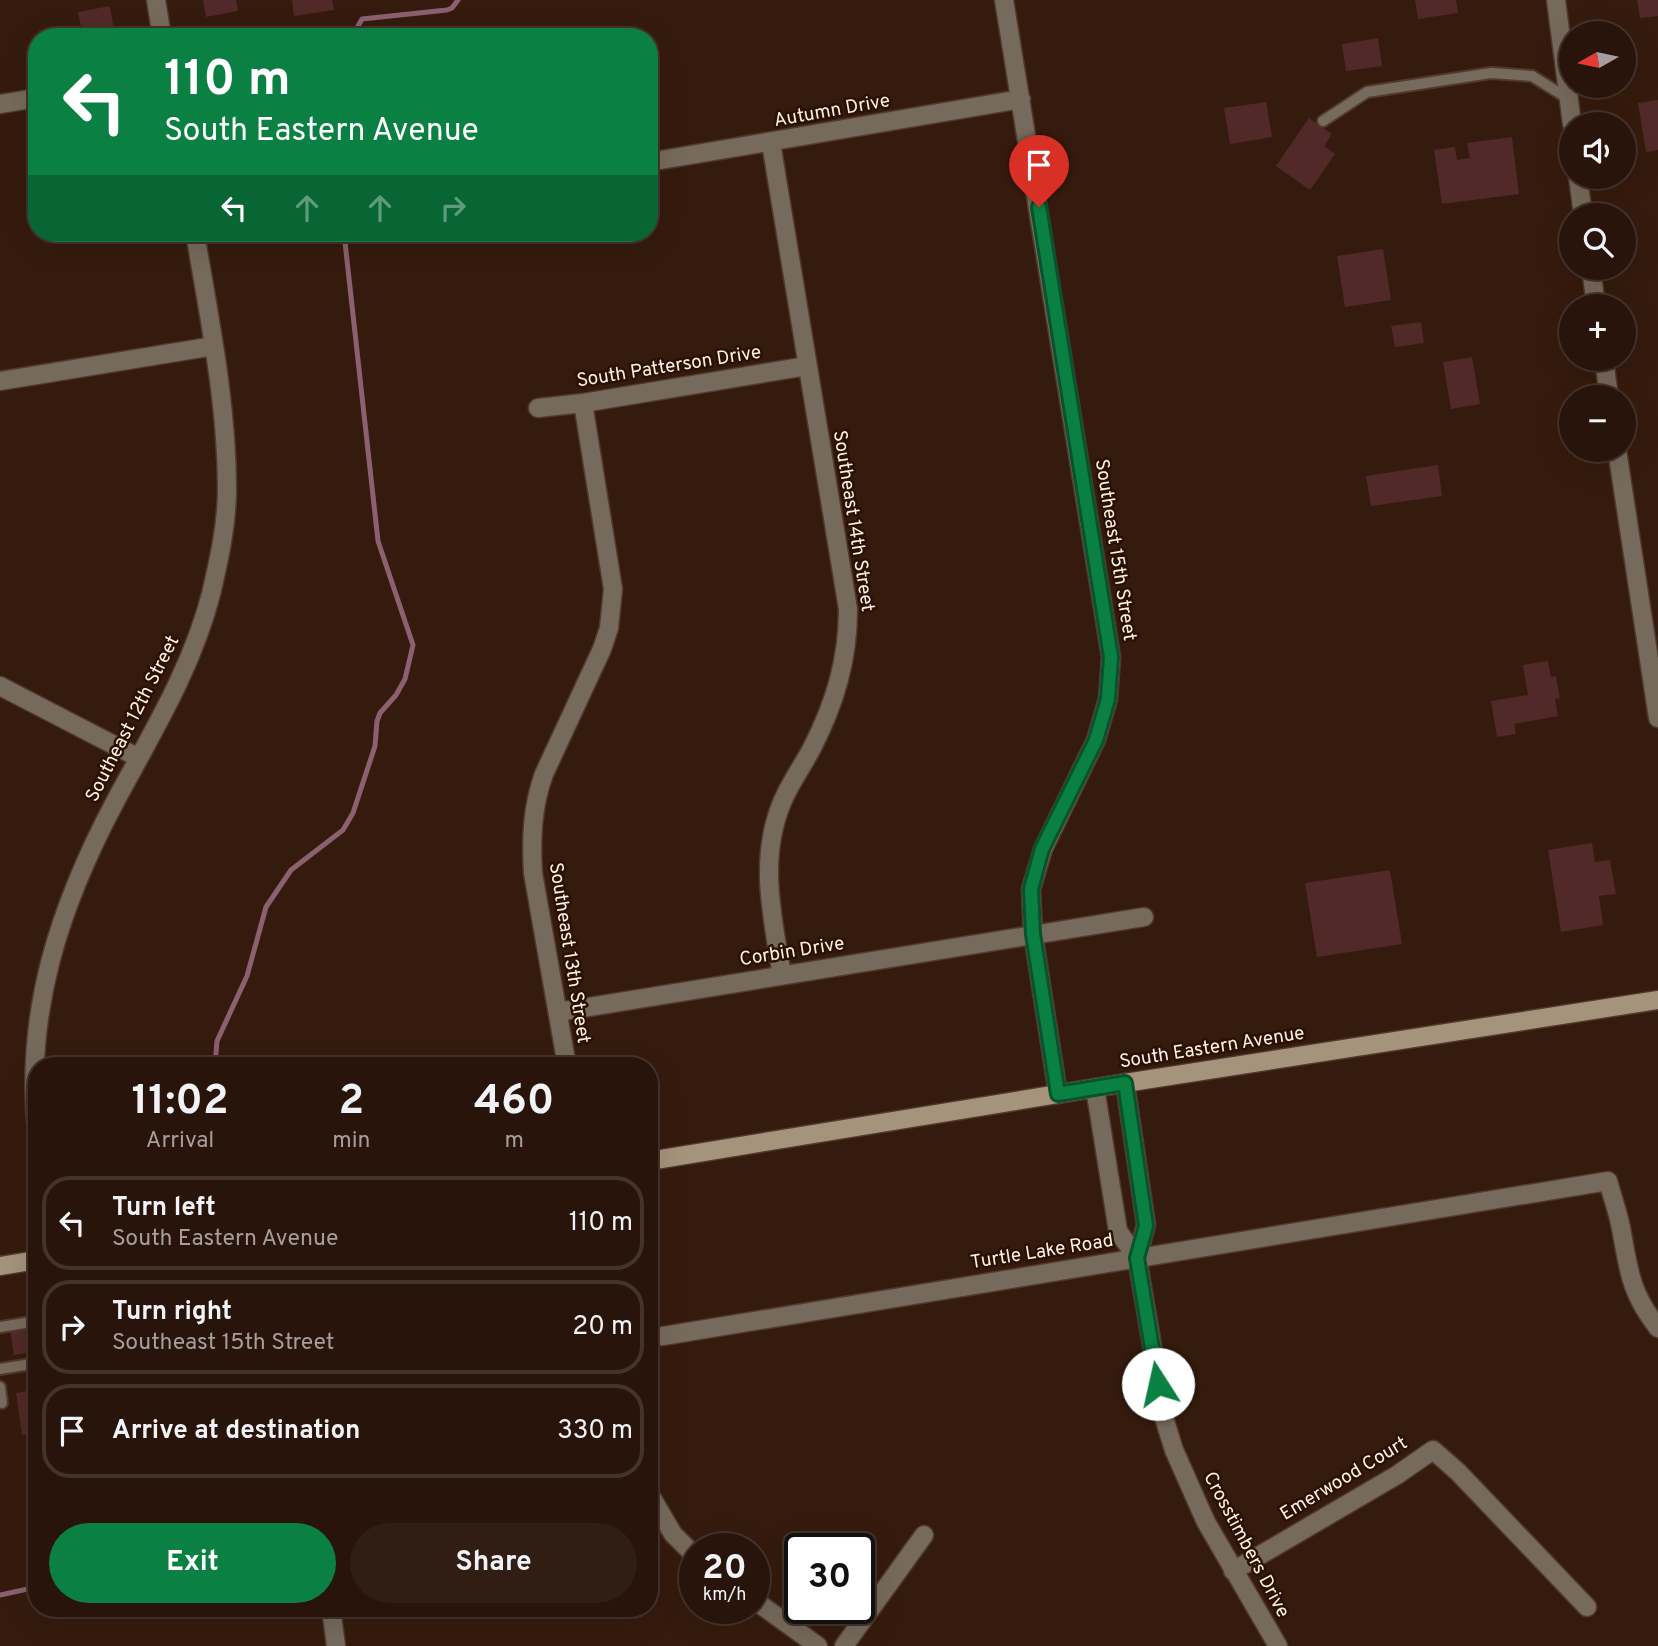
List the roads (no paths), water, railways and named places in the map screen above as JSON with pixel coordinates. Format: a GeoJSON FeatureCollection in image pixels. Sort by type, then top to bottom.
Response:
{"type":"FeatureCollection","features":[{"type":"Feature","properties":{"kind":"main road","name":"South Eastern Avenue"},"geometry":{"type":"LineString","coordinates":[[658,1160],[1658,1000]]}},
{"type":"Feature","properties":{"kind":"main road"},"geometry":{"type":"LineString","coordinates":[[0,1266],[28,1261]]}},
{"type":"Feature","properties":{"kind":"street"},"geometry":{"type":"LineString","coordinates":[[156,0],[161,28]]}},
{"type":"Feature","properties":{"kind":"street","name":"Southeast 15th Street"},"geometry":{"type":"LineString","coordinates":[[1004,0],[1111,657],[1108,699],[1096,740],[1042,849],[1031,889],[1033,934],[1058,1094]]}},
{"type":"Feature","properties":{"kind":"street"},"geometry":{"type":"LineString","coordinates":[[1556,0],[1571,112]]}},
{"type":"Feature","properties":{"kind":"street"},"geometry":{"type":"LineString","coordinates":[[0,104],[28,99]]}},
{"type":"Feature","properties":{"kind":"street","name":"Autumn Drive"},"geometry":{"type":"LineString","coordinates":[[658,161],[1021,99]]}},
{"type":"Feature","properties":{"kind":"street","name":"Southeast 14th Street"},"geometry":{"type":"LineString","coordinates":[[771,143],[846,589],[848,629],[847,649],[835,700],[783,801],[772,842],[767,878],[782,975]]}},
{"type":"Feature","properties":{"kind":"street","name":"Southeast 12th Street"},"geometry":{"type":"LineString","coordinates":[[34,1057],[43,987],[69,900],[89,853],[187,664],[202,623],[217,563],[227,491],[223,422],[214,346],[197,242]]}},
{"type":"Feature","properties":{"kind":"street"},"geometry":{"type":"LineString","coordinates":[[0,381],[214,346]]}},
{"type":"Feature","properties":{"kind":"street","name":"South Patterson Drive"},"geometry":{"type":"LineString","coordinates":[[538,408],[807,366]]}},
{"type":"Feature","properties":{"kind":"street","name":"Southeast 13th Street"},"geometry":{"type":"LineString","coordinates":[[565,1057],[533,873],[531,844],[533,819],[544,774],[602,649],[613,608],[611,568],[583,403]]}},
{"type":"Feature","properties":{"kind":"street"},"geometry":{"type":"LineString","coordinates":[[1619,462],[1658,718]]}},
{"type":"Feature","properties":{"kind":"street"},"geometry":{"type":"LineString","coordinates":[[0,686],[139,758]]}},
{"type":"Feature","properties":{"kind":"street","name":"Corbin Drive"},"geometry":{"type":"LineString","coordinates":[[558,1012],[1144,917]]}},
{"type":"Feature","properties":{"kind":"street","name":"Crosstimbers Drive"},"geometry":{"type":"LineString","coordinates":[[1125,1083],[1146,1226],[1137,1258]]}},
{"type":"Feature","properties":{"kind":"street","name":"Crosstimbers Drive"},"geometry":{"type":"LineString","coordinates":[[1095,1088],[1118,1231],[1137,1258],[1165,1421],[1188,1483],[1273,1644]]}},
{"type":"Feature","properties":{"kind":"street","name":"Turtle Lake Road"},"geometry":{"type":"LineString","coordinates":[[658,1336],[1608,1181],[1621,1225],[1631,1282],[1636,1296],[1658,1328]]}},
{"type":"Feature","properties":{"kind":"street","name":"Emerwood Court"},"geometry":{"type":"LineString","coordinates":[[1233,1571],[1396,1475],[1433,1450],[1458,1472],[1587,1607]]}},
{"type":"Feature","properties":{"kind":"street"},"geometry":{"type":"LineString","coordinates":[[658,1508],[679,1540]]}},
{"type":"Feature","properties":{"kind":"street"},"geometry":{"type":"LineString","coordinates":[[844,1646],[924,1535]]}},
{"type":"Feature","properties":{"kind":"street"},"geometry":{"type":"LineString","coordinates":[[770,1612],[818,1646]]}},
{"type":"Feature","properties":{"kind":"street"},"geometry":{"type":"LineString","coordinates":[[332,1617],[336,1646]]}},
{"type":"Feature","properties":{"kind":"lane"},"geometry":{"type":"LineString","coordinates":[[1323,121],[1367,92],[1491,73],[1532,76],[1569,99]]}},
{"type":"Feature","properties":{"kind":"lane"},"geometry":{"type":"LineString","coordinates":[[0,1327],[28,1322]]}},
{"type":"Feature","properties":{"kind":"lane"},"geometry":{"type":"LineString","coordinates":[[0,1369],[28,1364]]}},
{"type":"Feature","properties":{"kind":"lane"},"geometry":{"type":"LineString","coordinates":[[0,1387],[2,1403]]}},
{"type":"Feature","properties":{"kind":"waterway"},"geometry":{"type":"LineString","coordinates":[[357,28],[362,19],[447,10],[458,0]]}},
{"type":"Feature","properties":{"kind":"waterway"},"geometry":{"type":"LineString","coordinates":[[216,1057],[217,1041],[247,976],[266,907],[291,870],[343,830],[353,813],[375,746],[377,721],[405,679],[413,645],[378,541],[345,242]]}},
{"type":"Feature","properties":{"kind":"waterway"},"geometry":{"type":"LineString","coordinates":[[0,1595],[28,1589]]}}]}
